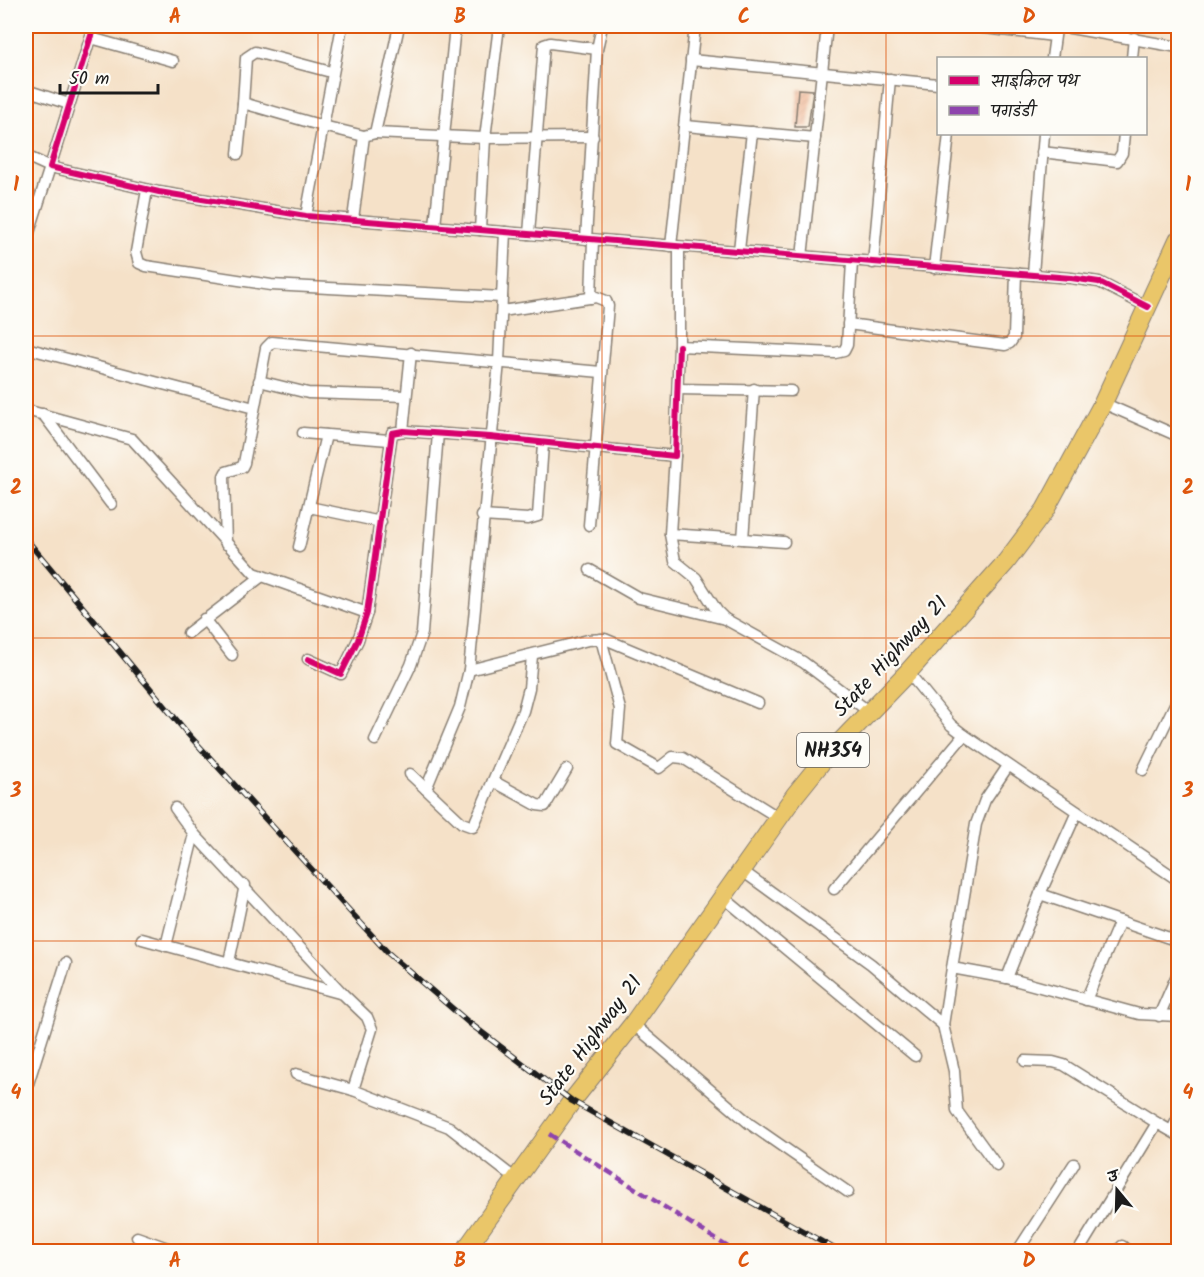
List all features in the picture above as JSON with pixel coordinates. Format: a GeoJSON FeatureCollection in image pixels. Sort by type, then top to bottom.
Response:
{"type":"FeatureCollection","features":[{"type":"Feature","properties":{"kind":"highway","name":"State Highway 21"},"geometry":{"type":"LineString","coordinates":[[464,1251],[572,1101],[633,1024],[778,818],[824,759],[908,672],[1006,562],[1045,510],[1103,403],[1148,307],[1175,258],[1179,240]]}},
{"type":"Feature","properties":{"kind":"street"},"geometry":{"type":"LineString","coordinates":[[26,242],[94,26]]}},
{"type":"Feature","properties":{"kind":"street"},"geometry":{"type":"LineString","coordinates":[[306,216],[331,72],[342,26]]}},
{"type":"Feature","properties":{"kind":"street"},"geometry":{"type":"LineString","coordinates":[[353,219],[370,135],[399,26]]}},
{"type":"Feature","properties":{"kind":"street"},"geometry":{"type":"LineString","coordinates":[[435,226],[455,26]]}},
{"type":"Feature","properties":{"kind":"street"},"geometry":{"type":"LineString","coordinates":[[480,230],[485,138],[500,26]]}},
{"type":"Feature","properties":{"kind":"street"},"geometry":{"type":"LineString","coordinates":[[591,298],[589,239],[593,137],[597,49],[602,26]]}},
{"type":"Feature","properties":{"kind":"street"},"geometry":{"type":"LineString","coordinates":[[695,26],[675,247],[679,346],[670,534],[675,561],[696,578],[717,611],[725,619]]}},
{"type":"Feature","properties":{"kind":"street"},"geometry":{"type":"LineString","coordinates":[[802,257],[827,26]]}},
{"type":"Feature","properties":{"kind":"street"},"geometry":{"type":"LineString","coordinates":[[967,26],[1057,29],[1134,38],[1179,47]]}},
{"type":"Feature","properties":{"kind":"street"},"geometry":{"type":"LineString","coordinates":[[1052,57],[1057,29]]}},
{"type":"Feature","properties":{"kind":"street"},"geometry":{"type":"LineString","coordinates":[[91,38],[173,61]]}},
{"type":"Feature","properties":{"kind":"street"},"geometry":{"type":"LineString","coordinates":[[1132,57],[1134,38]]}},
{"type":"Feature","properties":{"kind":"street"},"geometry":{"type":"LineString","coordinates":[[529,234],[544,45],[550,43],[597,49]]}},
{"type":"Feature","properties":{"kind":"street"},"geometry":{"type":"LineString","coordinates":[[238,154],[246,58],[249,54],[263,53],[331,72]]}},
{"type":"Feature","properties":{"kind":"street"},"geometry":{"type":"LineString","coordinates":[[691,60],[937,84]]}},
{"type":"Feature","properties":{"kind":"street"},"geometry":{"type":"LineString","coordinates":[[873,263],[890,79]]}},
{"type":"Feature","properties":{"kind":"street"},"geometry":{"type":"LineString","coordinates":[[26,90],[69,104]]}},
{"type":"Feature","properties":{"kind":"street"},"geometry":{"type":"LineString","coordinates":[[243,103],[323,126],[370,135],[485,138],[593,137]]}},
{"type":"Feature","properties":{"kind":"street"},"geometry":{"type":"LineString","coordinates":[[686,126],[815,138]]}},
{"type":"Feature","properties":{"kind":"street"},"geometry":{"type":"LineString","coordinates":[[739,250],[752,132]]}},
{"type":"Feature","properties":{"kind":"street"},"geometry":{"type":"LineString","coordinates":[[934,268],[949,135]]}},
{"type":"Feature","properties":{"kind":"street"},"geometry":{"type":"LineString","coordinates":[[1033,274],[1044,135]]}},
{"type":"Feature","properties":{"kind":"street"},"geometry":{"type":"LineString","coordinates":[[1042,152],[1116,161],[1122,153],[1124,135]]}},
{"type":"Feature","properties":{"kind":"street"},"geometry":{"type":"LineString","coordinates":[[26,156],[50,167],[147,190],[306,216],[675,247],[739,250],[934,268],[1033,274],[1099,282],[1148,307]]}},
{"type":"Feature","properties":{"kind":"street"},"geometry":{"type":"LineString","coordinates":[[147,190],[136,252],[139,263],[146,266],[271,285],[502,297]]}},
{"type":"Feature","properties":{"kind":"street"},"geometry":{"type":"LineString","coordinates":[[426,789],[460,707],[469,670],[499,362],[505,232]]}},
{"type":"Feature","properties":{"kind":"street"},"geometry":{"type":"LineString","coordinates":[[679,346],[840,352],[847,345],[852,261]]}},
{"type":"Feature","properties":{"kind":"street"},"geometry":{"type":"LineString","coordinates":[[848,324],[1005,345],[1010,343],[1014,337],[1016,273]]}},
{"type":"Feature","properties":{"kind":"street"},"geometry":{"type":"LineString","coordinates":[[502,311],[591,298],[602,298],[608,306],[589,525]]}},
{"type":"Feature","properties":{"kind":"street"},"geometry":{"type":"LineString","coordinates":[[226,544],[224,476],[226,472],[242,467],[266,348],[272,342],[601,372]]}},
{"type":"Feature","properties":{"kind":"street"},"geometry":{"type":"LineString","coordinates":[[26,348],[254,408]]}},
{"type":"Feature","properties":{"kind":"street"},"geometry":{"type":"LineString","coordinates":[[403,431],[411,353]]}},
{"type":"Feature","properties":{"kind":"street"},"geometry":{"type":"LineString","coordinates":[[260,381],[308,393],[406,396]]}},
{"type":"Feature","properties":{"kind":"street"},"geometry":{"type":"LineString","coordinates":[[678,389],[791,391]]}},
{"type":"Feature","properties":{"kind":"street"},"geometry":{"type":"LineString","coordinates":[[743,539],[753,389]]}},
{"type":"Feature","properties":{"kind":"street"},"geometry":{"type":"LineString","coordinates":[[1103,403],[1179,436]]}},
{"type":"Feature","properties":{"kind":"street"},"geometry":{"type":"LineString","coordinates":[[26,410],[132,439],[248,568],[262,576],[367,613]]}},
{"type":"Feature","properties":{"kind":"street"},"geometry":{"type":"LineString","coordinates":[[42,414],[111,504]]}},
{"type":"Feature","properties":{"kind":"street"},"geometry":{"type":"LineString","coordinates":[[308,659],[337,674],[343,672],[367,613],[381,522],[389,440],[392,433],[403,431],[490,437],[675,456]]}},
{"type":"Feature","properties":{"kind":"street"},"geometry":{"type":"LineString","coordinates":[[303,433],[389,440]]}},
{"type":"Feature","properties":{"kind":"street"},"geometry":{"type":"LineString","coordinates":[[375,740],[411,665],[422,633],[438,433]]}},
{"type":"Feature","properties":{"kind":"street"},"geometry":{"type":"LineString","coordinates":[[299,547],[326,435]]}},
{"type":"Feature","properties":{"kind":"street"},"geometry":{"type":"LineString","coordinates":[[483,516],[528,519],[538,516],[543,444]]}},
{"type":"Feature","properties":{"kind":"street"},"geometry":{"type":"LineString","coordinates":[[309,507],[381,522]]}},
{"type":"Feature","properties":{"kind":"street"},"geometry":{"type":"LineString","coordinates":[[670,534],[784,542]]}},
{"type":"Feature","properties":{"kind":"street"},"geometry":{"type":"LineString","coordinates":[[590,570],[639,597],[725,619],[803,662],[868,711]]}},
{"type":"Feature","properties":{"kind":"street"},"geometry":{"type":"LineString","coordinates":[[188,633],[262,576]]}},
{"type":"Feature","properties":{"kind":"street"},"geometry":{"type":"LineString","coordinates":[[204,620],[232,655]]}},
{"type":"Feature","properties":{"kind":"street"},"geometry":{"type":"LineString","coordinates":[[469,670],[532,656],[588,639],[601,639],[758,703]]}},
{"type":"Feature","properties":{"kind":"street"},"geometry":{"type":"LineString","coordinates":[[601,639],[620,709],[617,744],[658,768],[672,757],[683,758],[778,818]]}},
{"type":"Feature","properties":{"kind":"street"},"geometry":{"type":"LineString","coordinates":[[410,774],[462,823],[472,827],[523,711],[529,688],[532,656]]}},
{"type":"Feature","properties":{"kind":"street"},"geometry":{"type":"LineString","coordinates":[[908,672],[951,725],[964,735],[1077,812],[1177,874]]}},
{"type":"Feature","properties":{"kind":"street"},"geometry":{"type":"LineString","coordinates":[[1143,770],[1179,698]]}},
{"type":"Feature","properties":{"kind":"street"},"geometry":{"type":"LineString","coordinates":[[834,889],[964,735]]}},
{"type":"Feature","properties":{"kind":"street"},"geometry":{"type":"LineString","coordinates":[[997,1166],[957,1111],[954,1071],[943,1025],[976,824],[985,800],[1008,766]]}},
{"type":"Feature","properties":{"kind":"street"},"geometry":{"type":"LineString","coordinates":[[494,781],[537,805],[545,806],[567,769]]}},
{"type":"Feature","properties":{"kind":"street"},"geometry":{"type":"LineString","coordinates":[[175,808],[194,834],[245,885],[343,994],[367,1017],[372,1029],[352,1090]]}},
{"type":"Feature","properties":{"kind":"street"},"geometry":{"type":"LineString","coordinates":[[1007,978],[1040,894],[1077,812]]}},
{"type":"Feature","properties":{"kind":"street"},"geometry":{"type":"LineString","coordinates":[[166,946],[194,834]]}},
{"type":"Feature","properties":{"kind":"street"},"geometry":{"type":"LineString","coordinates":[[741,870],[871,964],[943,1025]]}},
{"type":"Feature","properties":{"kind":"street"},"geometry":{"type":"LineString","coordinates":[[229,962],[245,885]]}},
{"type":"Feature","properties":{"kind":"street"},"geometry":{"type":"LineString","coordinates":[[1040,894],[1179,941]]}},
{"type":"Feature","properties":{"kind":"street"},"geometry":{"type":"LineString","coordinates":[[723,897],[915,1056]]}},
{"type":"Feature","properties":{"kind":"street"},"geometry":{"type":"LineString","coordinates":[[1086,1000],[1120,921]]}},
{"type":"Feature","properties":{"kind":"street"},"geometry":{"type":"LineString","coordinates":[[142,939],[343,994]]}},
{"type":"Feature","properties":{"kind":"street"},"geometry":{"type":"LineString","coordinates":[[26,1090],[66,963]]}},
{"type":"Feature","properties":{"kind":"street"},"geometry":{"type":"LineString","coordinates":[[952,968],[1007,978],[1139,1014],[1179,1016]]}},
{"type":"Feature","properties":{"kind":"street"},"geometry":{"type":"LineString","coordinates":[[1160,1016],[1179,973]]}},
{"type":"Feature","properties":{"kind":"street"},"geometry":{"type":"LineString","coordinates":[[633,1024],[743,1119],[848,1192]]}},
{"type":"Feature","properties":{"kind":"street"},"geometry":{"type":"LineString","coordinates":[[1025,1061],[1053,1062],[1064,1065],[1175,1132],[1179,1118]]}},
{"type":"Feature","properties":{"kind":"street"},"geometry":{"type":"LineString","coordinates":[[296,1074],[352,1090],[449,1127],[467,1138],[517,1180]]}},
{"type":"Feature","properties":{"kind":"street"},"geometry":{"type":"LineString","coordinates":[[1078,1251],[1157,1123]]}},
{"type":"Feature","properties":{"kind":"street"},"geometry":{"type":"LineString","coordinates":[[1017,1251],[1074,1164]]}},
{"type":"Feature","properties":{"kind":"street"},"geometry":{"type":"LineString","coordinates":[[137,1236],[179,1251]]}},
{"type":"Feature","properties":{"kind":"building"},"geometry":{"type":"Polygon","coordinates":[[[798,89],[813,90],[808,127],[795,127],[798,89]]]}},
{"type":"Feature","properties":{"kind":"railway"},"geometry":{"type":"LineString","coordinates":[[26,539],[188,734],[388,953],[468,1022],[572,1101],[840,1252]]}},
{"type":"Feature","properties":{"kind":"marked path"},"geometry":{"type":"LineString","coordinates":[[549,1134],[736,1252]]}},
{"type":"Feature","properties":{"kind":"cycle path"},"geometry":{"type":"LineString","coordinates":[[94,26],[50,167],[159,192],[306,216],[1071,278],[1099,282],[1148,307]]}},
{"type":"Feature","properties":{"kind":"cycle path"},"geometry":{"type":"LineString","coordinates":[[308,659],[341,674],[358,640],[367,613],[392,433],[403,431],[490,437],[675,456],[679,346]]}}]}
